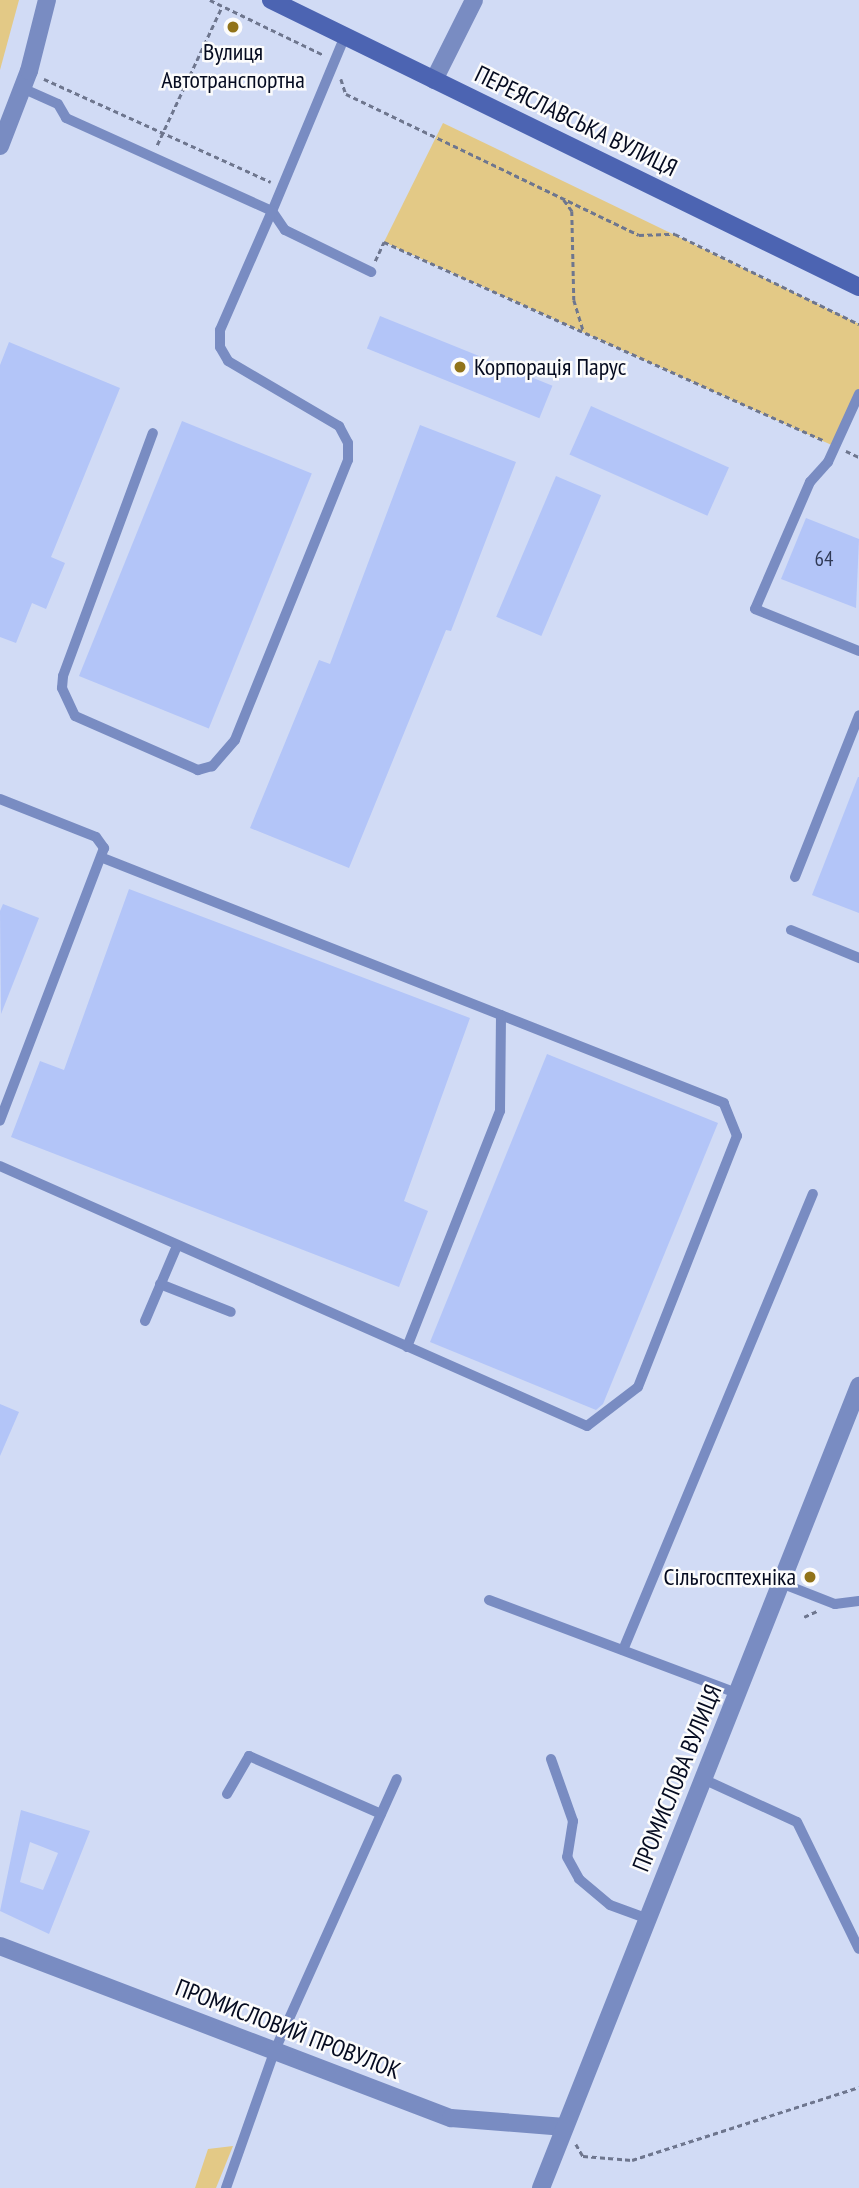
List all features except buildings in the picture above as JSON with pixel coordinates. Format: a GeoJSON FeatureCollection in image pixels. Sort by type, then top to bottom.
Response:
{"type":"FeatureCollection","features":[{"type":"Feature","properties":{"kind":"main road","name":"ПЕРЕЯСЛАВСЬКА ВУЛИЦЯ"},"geometry":{"type":"LineString","coordinates":[[271,0],[859,287]]}},
{"type":"Feature","properties":{"kind":"street"},"geometry":{"type":"LineString","coordinates":[[0,146],[25,80],[47,0]]}},
{"type":"Feature","properties":{"kind":"street"},"geometry":{"type":"LineString","coordinates":[[434,80],[474,0]]}},
{"type":"Feature","properties":{"kind":"street","name":"ПРОМИСЛОВА ВУЛИЦЯ"},"geometry":{"type":"LineString","coordinates":[[541,2188],[859,1386]]}},
{"type":"Feature","properties":{"kind":"street","name":"ПРОМИСЛОВИЙ ПРОВУЛОК"},"geometry":{"type":"LineString","coordinates":[[0,1945],[451,2118],[565,2127]]}},
{"type":"Feature","properties":{"kind":"lane"},"geometry":{"type":"LineString","coordinates":[[153,433],[63,676],[62,688],[75,716],[198,770],[212,766],[235,740],[348,460],[348,443],[338,426],[228,361],[220,347],[220,330],[345,36]]}},
{"type":"Feature","properties":{"kind":"lane"},"geometry":{"type":"LineString","coordinates":[[25,80],[58,104],[66,118],[272,211],[285,230],[371,271]]}},
{"type":"Feature","properties":{"kind":"lane"},"geometry":{"type":"LineString","coordinates":[[859,394],[836,447],[810,482],[755,609],[859,651]]}},
{"type":"Feature","properties":{"kind":"lane"},"geometry":{"type":"LineString","coordinates":[[795,877],[859,715]]}},
{"type":"Feature","properties":{"kind":"lane"},"geometry":{"type":"LineString","coordinates":[[0,799],[96,837],[104,848],[103,858],[0,1121]]}},
{"type":"Feature","properties":{"kind":"lane"},"geometry":{"type":"LineString","coordinates":[[0,1166],[584,1425],[592,1424],[638,1387],[737,1136],[724,1103],[103,858]]}},
{"type":"Feature","properties":{"kind":"lane"},"geometry":{"type":"LineString","coordinates":[[791,930],[859,958]]}},
{"type":"Feature","properties":{"kind":"lane"},"geometry":{"type":"LineString","coordinates":[[407,1347],[500,1111],[501,1015]]}},
{"type":"Feature","properties":{"kind":"lane"},"geometry":{"type":"LineString","coordinates":[[623,1650],[813,1194]]}},
{"type":"Feature","properties":{"kind":"lane"},"geometry":{"type":"LineString","coordinates":[[145,1321],[177,1246]]}},
{"type":"Feature","properties":{"kind":"lane"},"geometry":{"type":"LineString","coordinates":[[160,1284],[231,1312]]}},
{"type":"Feature","properties":{"kind":"lane"},"geometry":{"type":"LineString","coordinates":[[781,1583],[835,1604],[859,1601]]}},
{"type":"Feature","properties":{"kind":"lane"},"geometry":{"type":"LineString","coordinates":[[489,1600],[737,1693]]}},
{"type":"Feature","properties":{"kind":"lane"},"geometry":{"type":"LineString","coordinates":[[228,1794],[249,1756],[381,1814]]}},
{"type":"Feature","properties":{"kind":"lane"},"geometry":{"type":"LineString","coordinates":[[551,1759],[573,1821],[567,1857],[579,1879],[610,1905],[648,1919]]}},
{"type":"Feature","properties":{"kind":"lane"},"geometry":{"type":"LineString","coordinates":[[226,2188],[275,2050],[397,1779]]}},
{"type":"Feature","properties":{"kind":"lane"},"geometry":{"type":"LineString","coordinates":[[703,1779],[797,1822],[859,1949]]}},
{"type":"Feature","properties":{"kind":"path"},"geometry":{"type":"LineString","coordinates":[[210,0],[335,61],[346,94],[639,235],[675,234],[859,324]]}},
{"type":"Feature","properties":{"kind":"path"},"geometry":{"type":"LineString","coordinates":[[152,157],[222,6]]}},
{"type":"Feature","properties":{"kind":"path"},"geometry":{"type":"LineString","coordinates":[[25,80],[163,133],[282,187]]}},
{"type":"Feature","properties":{"kind":"path"},"geometry":{"type":"LineString","coordinates":[[562,198],[572,211],[574,300],[584,333]]}},
{"type":"Feature","properties":{"kind":"path"},"geometry":{"type":"LineString","coordinates":[[371,271],[384,242],[859,457]]}},
{"type":"Feature","properties":{"kind":"path"},"geometry":{"type":"LineString","coordinates":[[565,2127],[583,2156],[632,2160],[859,2087]]}},
{"type":"Feature","properties":{"kind":"shaded area"},"geometry":{"type":"Polygon","coordinates":[[[0,0],[19,0],[0,70],[0,0]]]}},
{"type":"Feature","properties":{"kind":"shaded area"},"geometry":{"type":"Polygon","coordinates":[[[443,123],[859,324],[859,393],[836,447],[384,242],[443,123]]]}},
{"type":"Feature","properties":{"kind":"shaded area"},"geometry":{"type":"Polygon","coordinates":[[[233,2146],[216,2188],[195,2188],[208,2149],[233,2146]]]}},
{"type":"Feature","properties":{"kind":"place","name":"Вулиця Автотранспортна"},"geometry":{"type":"Point","coordinates":[233,27]}},
{"type":"Feature","properties":{"kind":"place","name":"Корпорація Парус"},"geometry":{"type":"Point","coordinates":[460,367]}},
{"type":"Feature","properties":{"kind":"place","name":"Сільгосптехніка"},"geometry":{"type":"Point","coordinates":[810,1577]}}]}
